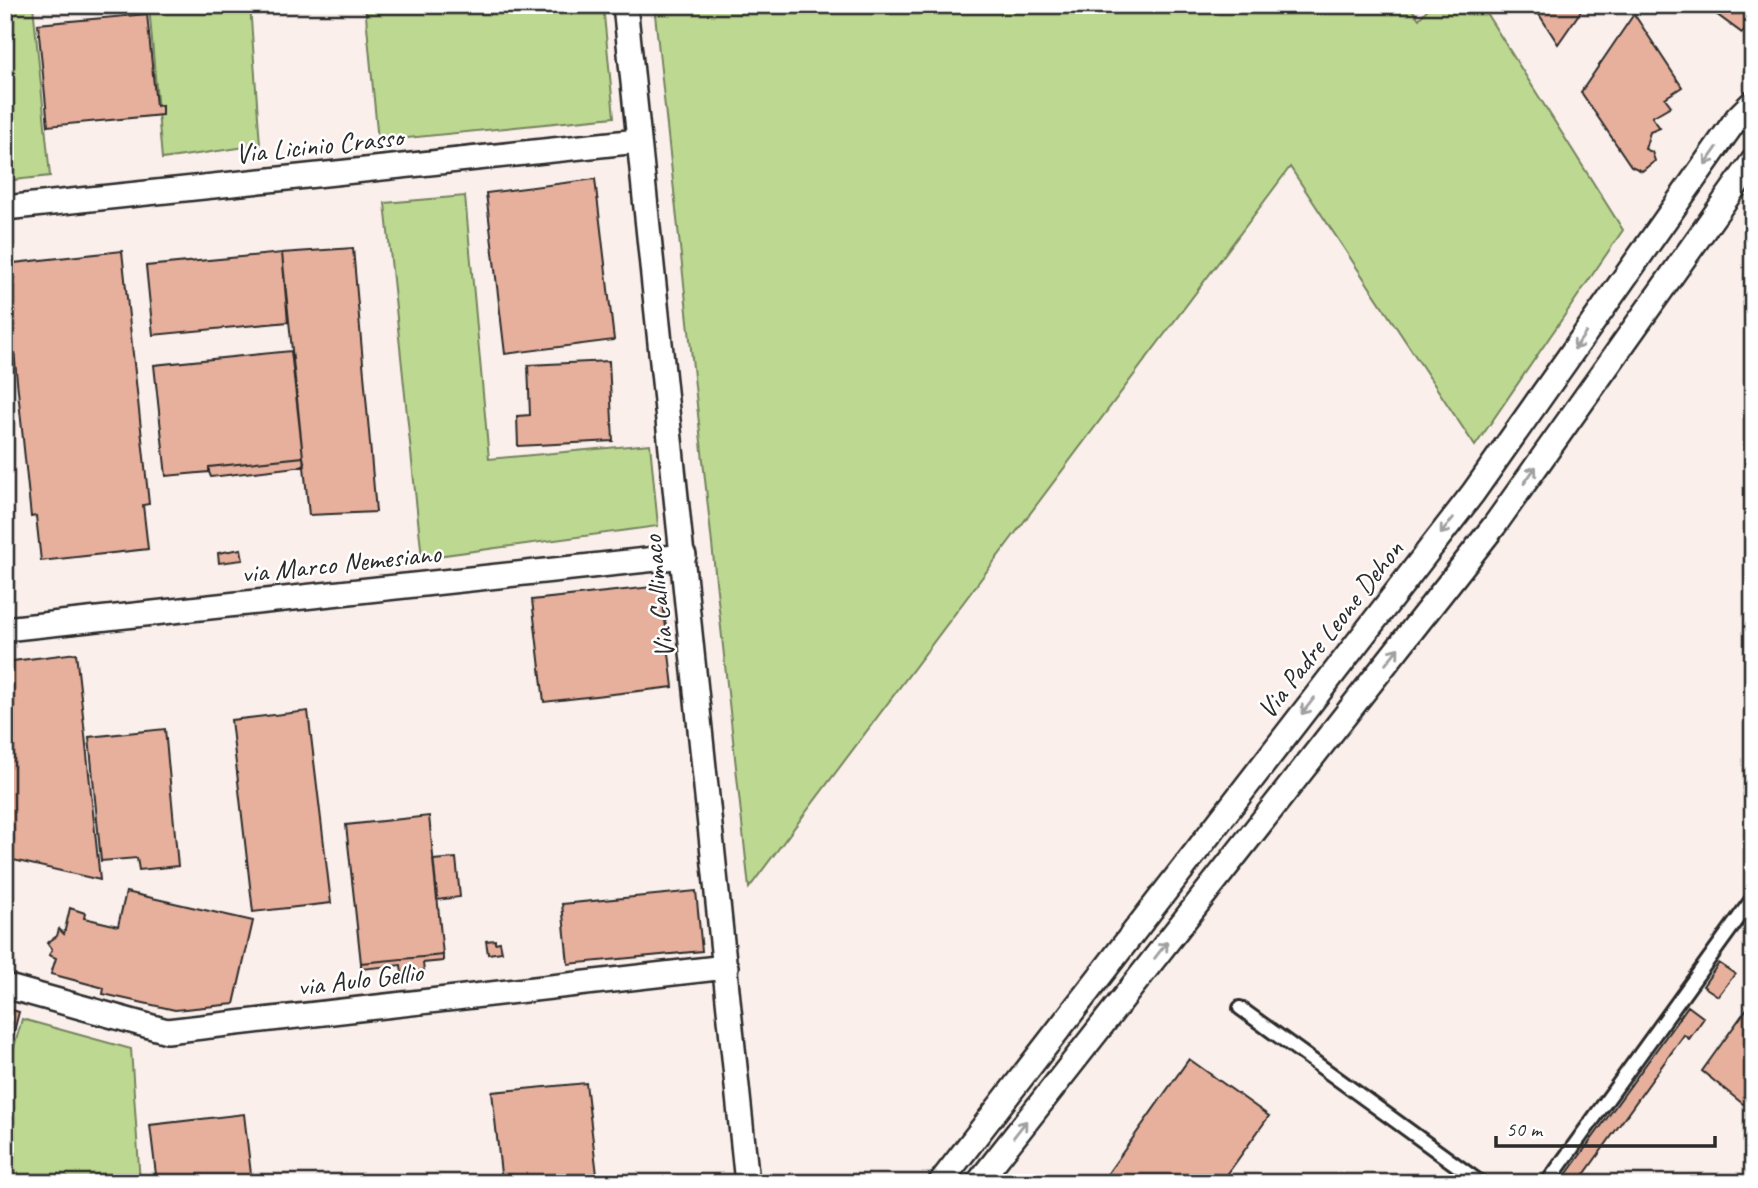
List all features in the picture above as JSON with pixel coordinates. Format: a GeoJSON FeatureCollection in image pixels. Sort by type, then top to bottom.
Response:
{"type":"FeatureCollection","features":[{"type":"Feature","properties":{"kind":"street","name":"Via Callimaco"},"geometry":{"type":"LineString","coordinates":[[625,5],[747,1183]]}},
{"type":"Feature","properties":{"kind":"street","name":"Via Padre Leone Dehon"},"geometry":{"type":"LineString","coordinates":[[940,1183],[1473,492],[1737,118],[1753,102]]}},
{"type":"Feature","properties":{"kind":"street","name":"Via Licinio Crasso"},"geometry":{"type":"LineString","coordinates":[[5,208],[638,141]]}},
{"type":"Feature","properties":{"kind":"street"},"geometry":{"type":"LineString","coordinates":[[978,1183],[1494,526],[1753,161]]}},
{"type":"Feature","properties":{"kind":"street","name":"via Marco Nemesiano"},"geometry":{"type":"LineString","coordinates":[[5,629],[684,556]]}},
{"type":"Feature","properties":{"kind":"street","name":"via Aulo Gellio"},"geometry":{"type":"LineString","coordinates":[[5,986],[167,1031],[726,967]]}},
{"type":"Feature","properties":{"kind":"lane"},"geometry":{"type":"LineString","coordinates":[[1547,1183],[1753,898]]}},
{"type":"Feature","properties":{"kind":"lane"},"geometry":{"type":"LineString","coordinates":[[1240,1008],[1480,1183]]}},
{"type":"Feature","properties":{"kind":"green space"},"geometry":{"type":"Polygon","coordinates":[[[33,5],[50,176],[5,181],[5,7],[33,5]]]}},
{"type":"Feature","properties":{"kind":"green space"},"geometry":{"type":"Polygon","coordinates":[[[149,5],[250,5],[260,145],[162,159],[149,5]]]}},
{"type":"Feature","properties":{"kind":"green space"},"geometry":{"type":"Polygon","coordinates":[[[365,5],[603,5],[614,117],[378,141],[365,5]]]}},
{"type":"Feature","properties":{"kind":"green space"},"geometry":{"type":"Polygon","coordinates":[[[654,5],[1409,5],[1419,19],[1431,5],[1481,5],[1623,230],[1475,446],[1290,167],[749,888],[654,5]]]}},
{"type":"Feature","properties":{"kind":"green space"},"geometry":{"type":"Polygon","coordinates":[[[465,196],[489,459],[650,444],[658,526],[422,558],[385,203],[465,196]]]}},
{"type":"Feature","properties":{"kind":"green space"},"geometry":{"type":"Polygon","coordinates":[[[22,1019],[131,1049],[140,1183],[5,1183],[5,1079],[22,1019]]]}},
{"type":"Feature","properties":{"kind":"building"},"geometry":{"type":"Polygon","coordinates":[[[1533,5],[1585,5],[1558,44],[1533,5]]]}},
{"type":"Feature","properties":{"kind":"building"},"geometry":{"type":"Polygon","coordinates":[[[1717,5],[1753,5],[1753,18],[1742,33],[1712,11],[1717,5]]]}},
{"type":"Feature","properties":{"kind":"building"},"geometry":{"type":"Polygon","coordinates":[[[147,14],[156,106],[162,105],[162,115],[48,126],[38,24],[147,14]]]}},
{"type":"Feature","properties":{"kind":"building"},"geometry":{"type":"Polygon","coordinates":[[[1634,14],[1682,87],[1665,98],[1671,106],[1652,117],[1660,128],[1650,132],[1645,149],[1652,152],[1655,161],[1642,171],[1631,166],[1581,92],[1634,14]]]}},
{"type":"Feature","properties":{"kind":"building"},"geometry":{"type":"Polygon","coordinates":[[[595,179],[614,340],[505,354],[486,193],[595,179]]]}},
{"type":"Feature","properties":{"kind":"building"},"geometry":{"type":"Polygon","coordinates":[[[353,248],[376,512],[309,515],[282,253],[353,248]]]}},
{"type":"Feature","properties":{"kind":"building"},"geometry":{"type":"Polygon","coordinates":[[[122,251],[149,504],[143,505],[148,549],[41,561],[36,516],[31,517],[5,264],[122,251]]]}},
{"type":"Feature","properties":{"kind":"building"},"geometry":{"type":"Polygon","coordinates":[[[282,253],[288,322],[153,335],[146,266],[282,253]]]}},
{"type":"Feature","properties":{"kind":"building"},"geometry":{"type":"Polygon","coordinates":[[[291,351],[303,457],[209,467],[209,472],[166,476],[154,365],[291,351]]]}},
{"type":"Feature","properties":{"kind":"building"},"geometry":{"type":"Polygon","coordinates":[[[609,361],[613,441],[518,446],[517,416],[530,415],[528,365],[609,361]]]}},
{"type":"Feature","properties":{"kind":"building"},"geometry":{"type":"Polygon","coordinates":[[[303,457],[305,466],[211,477],[209,472],[209,467],[303,457]]]}},
{"type":"Feature","properties":{"kind":"building"},"geometry":{"type":"Polygon","coordinates":[[[241,549],[243,560],[219,563],[218,553],[241,549]]]}},
{"type":"Feature","properties":{"kind":"building"},"geometry":{"type":"Polygon","coordinates":[[[661,586],[673,687],[544,702],[532,600],[661,586]]]}},
{"type":"Feature","properties":{"kind":"building"},"geometry":{"type":"Polygon","coordinates":[[[76,653],[100,880],[13,860],[5,790],[5,662],[76,653]]]}},
{"type":"Feature","properties":{"kind":"building"},"geometry":{"type":"Polygon","coordinates":[[[308,711],[331,903],[253,912],[231,720],[308,711]]]}},
{"type":"Feature","properties":{"kind":"building"},"geometry":{"type":"Polygon","coordinates":[[[165,729],[178,866],[139,870],[137,858],[101,861],[89,737],[165,729]]]}},
{"type":"Feature","properties":{"kind":"building"},"geometry":{"type":"Polygon","coordinates":[[[429,816],[443,955],[361,963],[346,825],[429,816]]]}},
{"type":"Feature","properties":{"kind":"building"},"geometry":{"type":"Polygon","coordinates":[[[456,858],[460,897],[437,900],[433,860],[456,858]]]}},
{"type":"Feature","properties":{"kind":"building"},"geometry":{"type":"Polygon","coordinates":[[[696,891],[702,951],[568,964],[562,904],[696,891]]]}},
{"type":"Feature","properties":{"kind":"building"},"geometry":{"type":"Polygon","coordinates":[[[126,892],[253,921],[234,1004],[175,1010],[103,994],[104,988],[51,974],[56,958],[49,955],[52,950],[47,943],[57,936],[59,929],[64,934],[70,908],[85,913],[84,918],[118,926],[126,892]]]}},
{"type":"Feature","properties":{"kind":"building"},"geometry":{"type":"Polygon","coordinates":[[[495,940],[495,943],[500,942],[502,952],[488,954],[486,941],[495,940]]]}},
{"type":"Feature","properties":{"kind":"building"},"geometry":{"type":"Polygon","coordinates":[[[443,955],[443,961],[423,963],[424,971],[402,973],[401,965],[361,969],[361,963],[443,955]]]}},
{"type":"Feature","properties":{"kind":"building"},"geometry":{"type":"Polygon","coordinates":[[[1719,963],[1735,974],[1718,996],[1703,986],[1719,963]]]}},
{"type":"Feature","properties":{"kind":"building"},"geometry":{"type":"Polygon","coordinates":[[[1753,1000],[1753,1101],[1743,1104],[1702,1071],[1753,1000]]]}},
{"type":"Feature","properties":{"kind":"building"},"geometry":{"type":"Polygon","coordinates":[[[1688,1006],[1704,1018],[1689,1039],[1684,1035],[1578,1183],[1560,1183],[1688,1006]]]}},
{"type":"Feature","properties":{"kind":"building"},"geometry":{"type":"Polygon","coordinates":[[[5,1008],[19,1012],[8,1055],[5,1054],[5,1008]]]}},
{"type":"Feature","properties":{"kind":"building"},"geometry":{"type":"Polygon","coordinates":[[[1189,1059],[1269,1116],[1221,1183],[1101,1183],[1189,1059]]]}},
{"type":"Feature","properties":{"kind":"building"},"geometry":{"type":"Polygon","coordinates":[[[586,1083],[598,1183],[502,1183],[492,1092],[586,1083]]]}},
{"type":"Feature","properties":{"kind":"building"},"geometry":{"type":"Polygon","coordinates":[[[244,1114],[252,1183],[157,1183],[150,1125],[244,1114]]]}}]}
